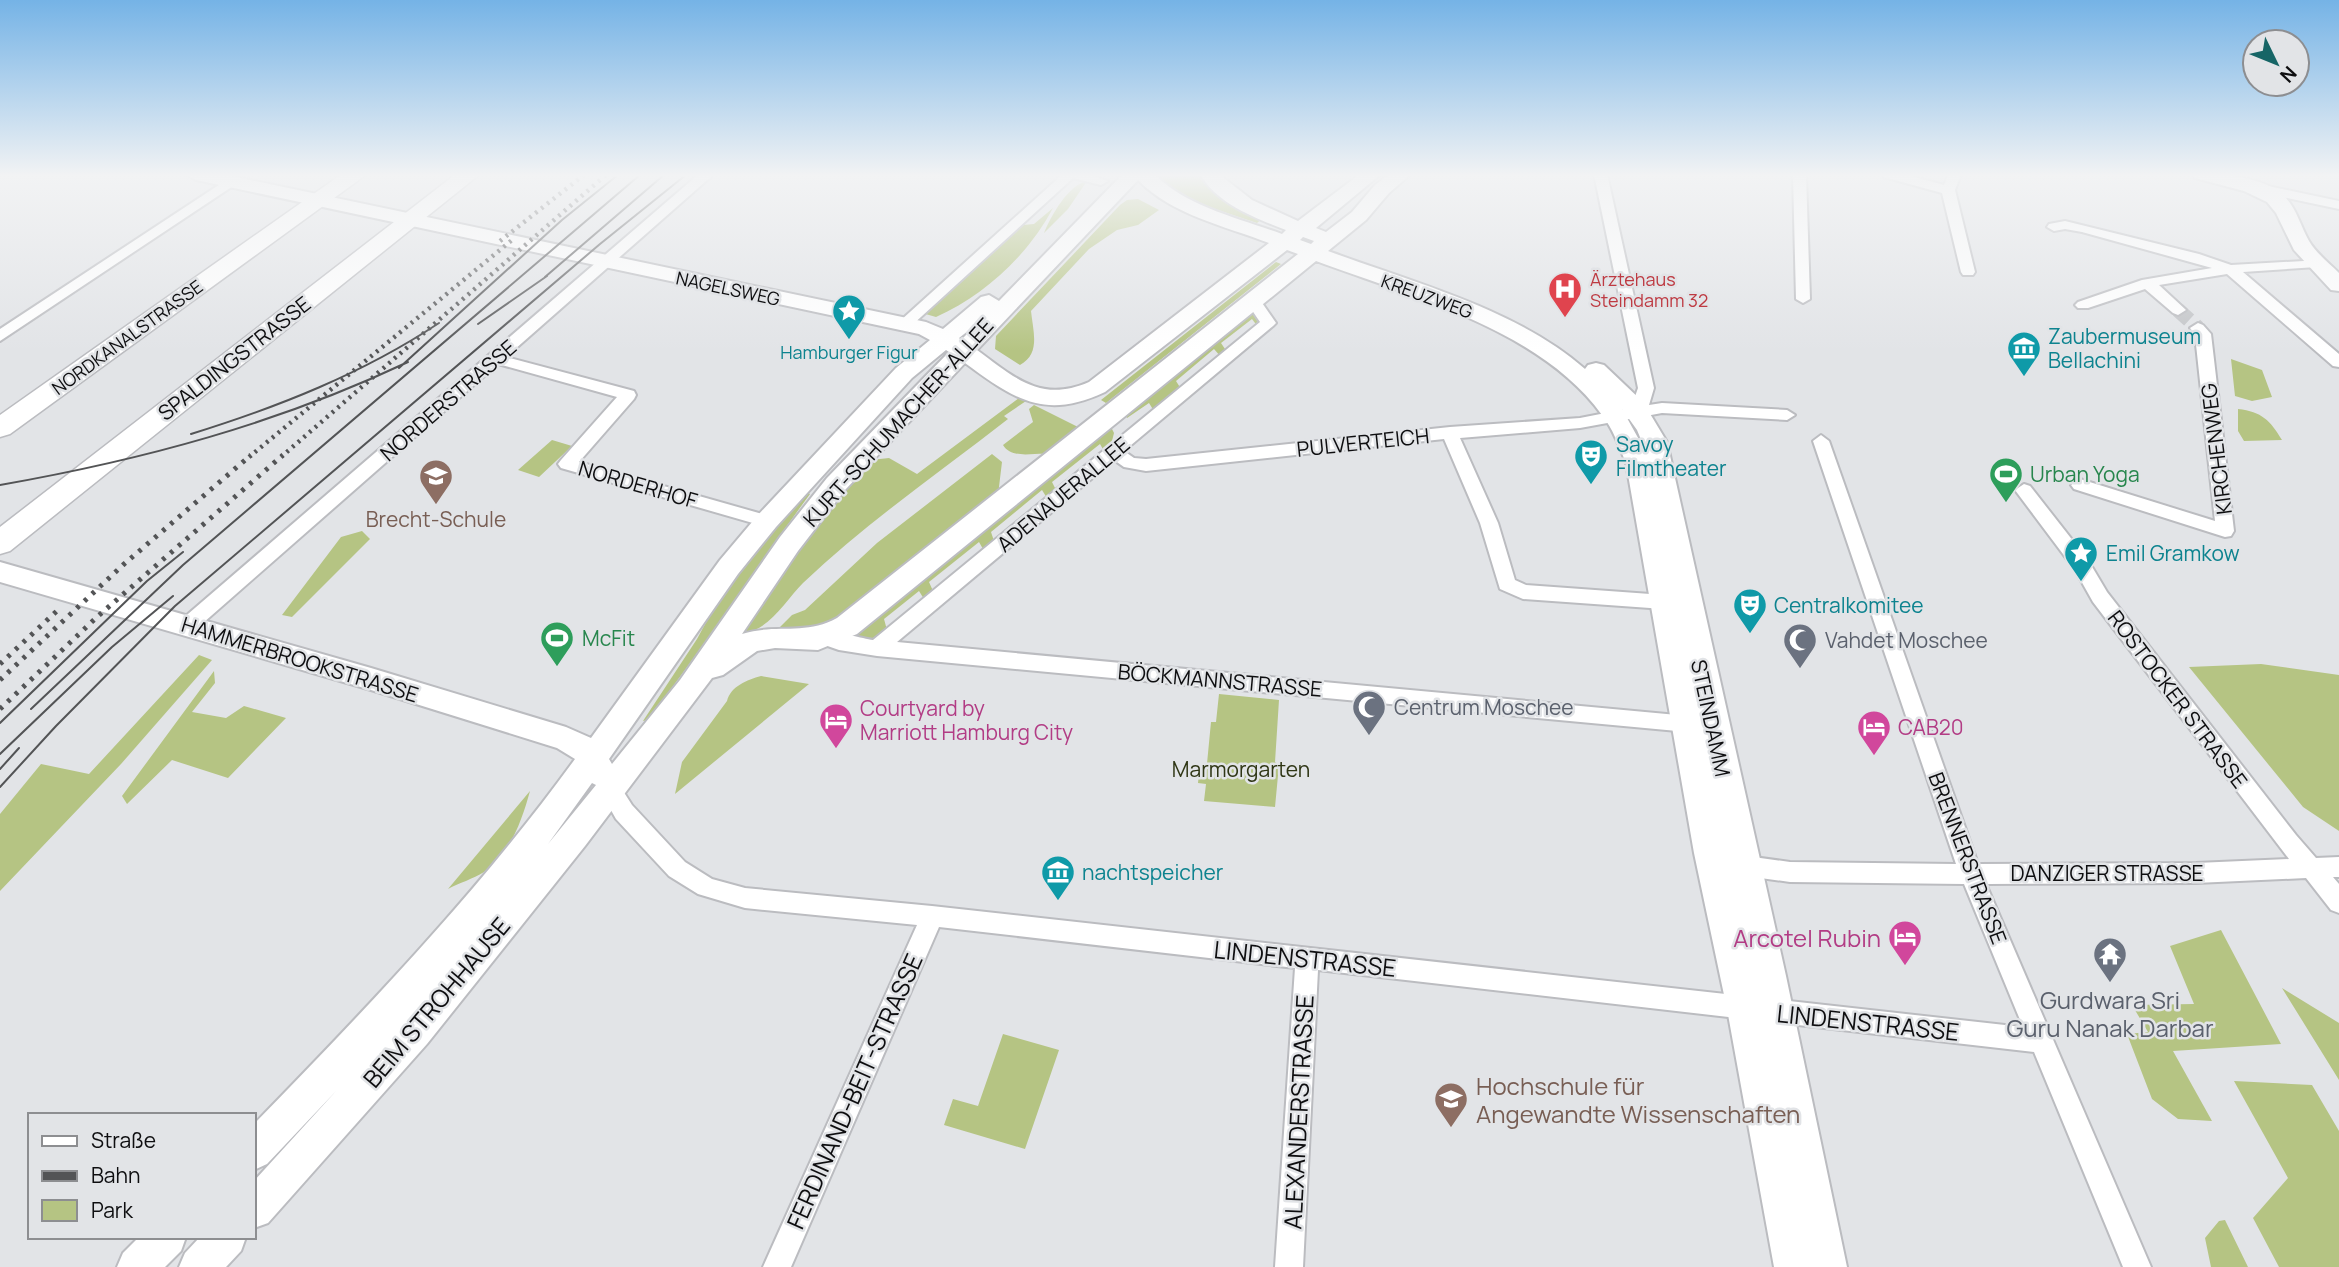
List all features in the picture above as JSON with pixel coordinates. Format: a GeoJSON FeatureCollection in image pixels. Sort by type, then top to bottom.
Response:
{"type":"FeatureCollection","features":[{"type":"Feature","properties":{"kind":"main road","name":"NORDKANALSTRASSE"},"geometry":{"type":"LineString","coordinates":[[0,428],[273,233]]}},
{"type":"Feature","properties":{"kind":"main road","name":"SPALDINGSTRASSE"},"geometry":{"type":"LineString","coordinates":[[0,544],[393,233]]}},
{"type":"Feature","properties":{"kind":"main road","name":"NAGELSWEG"},"geometry":{"type":"LineString","coordinates":[[471,233],[926,329],[1011,384],[1039,397],[1063,400],[1091,391],[1283,242]]}},
{"type":"Feature","properties":{"kind":"main road","name":"KURT-SCHUMACHER-ALLEE"},"geometry":{"type":"LineString","coordinates":[[610,789],[690,688],[813,512],[953,345],[1060,233]]}},
{"type":"Feature","properties":{"kind":"main road","name":"KURT-SCHUMACHER-ALLEE"},"geometry":{"type":"LineString","coordinates":[[594,758],[729,567],[767,521],[904,373],[953,345],[1071,233]]}},
{"type":"Feature","properties":{"kind":"main road","name":"KREUZWEG"},"geometry":{"type":"LineString","coordinates":[[1260,233],[1283,242],[1320,247],[1514,330],[1578,373],[1627,414]]}},
{"type":"Feature","properties":{"kind":"main road"},"geometry":{"type":"LineString","coordinates":[[1283,242],[1294,233]]}},
{"type":"Feature","properties":{"kind":"main road","name":"KREUZWEG"},"geometry":{"type":"LineString","coordinates":[[1306,233],[1320,247]]}},
{"type":"Feature","properties":{"kind":"main road","name":"ADENAUERALLEE"},"geometry":{"type":"LineString","coordinates":[[690,688],[729,653],[750,642],[767,638],[808,642],[826,638],[864,613],[1338,233]]}},
{"type":"Feature","properties":{"kind":"main road"},"geometry":{"type":"LineString","coordinates":[[2294,233],[2301,246],[2339,285]]}},
{"type":"Feature","properties":{"kind":"main road"},"geometry":{"type":"LineString","coordinates":[[2308,233],[2314,258]]}},
{"type":"Feature","properties":{"kind":"main road","name":"STEINDAMM"},"geometry":{"type":"LineString","coordinates":[[1627,414],[1688,724],[1710,853],[1760,1010],[1827,1267]]}},
{"type":"Feature","properties":{"kind":"main road","name":"STEINDAMM"},"geometry":{"type":"LineString","coordinates":[[1627,414],[1660,456],[1664,494],[1744,867],[1794,1267]]}},
{"type":"Feature","properties":{"kind":"main road","name":"HAMMERBROOKSTRASSE"},"geometry":{"type":"LineString","coordinates":[[0,572],[188,625],[566,739],[585,749],[594,758]]}},
{"type":"Feature","properties":{"kind":"main road"},"geometry":{"type":"LineString","coordinates":[[594,758],[610,789]]}},
{"type":"Feature","properties":{"kind":"main road","name":"BEIM STROHHAUSE"},"geometry":{"type":"LineString","coordinates":[[256,1149],[361,1039],[505,877],[594,758]]}},
{"type":"Feature","properties":{"kind":"main road","name":"BEIM STROHHAUSE"},"geometry":{"type":"LineString","coordinates":[[256,1207],[414,1032],[610,789]]}},
{"type":"Feature","properties":{"kind":"main road"},"geometry":{"type":"LineString","coordinates":[[137,1267],[165,1239]]}},
{"type":"Feature","properties":{"kind":"main road"},"geometry":{"type":"LineString","coordinates":[[200,1267],[225,1239]]}},
{"type":"Feature","properties":{"kind":"street"},"geometry":{"type":"LineString","coordinates":[[0,336],[153,233]]}},
{"type":"Feature","properties":{"kind":"street","name":"NORDERSTRASSE"},"geometry":{"type":"LineString","coordinates":[[188,625],[639,233]]}},
{"type":"Feature","properties":{"kind":"street"},"geometry":{"type":"LineString","coordinates":[[905,324],[1006,233]]}},
{"type":"Feature","properties":{"kind":"street"},"geometry":{"type":"LineString","coordinates":[[1613,233],[1646,388],[1645,396],[1627,414]]}},
{"type":"Feature","properties":{"kind":"street"},"geometry":{"type":"LineString","coordinates":[[1801,233],[1803,299]]}},
{"type":"Feature","properties":{"kind":"street"},"geometry":{"type":"LineString","coordinates":[[1959,233],[1968,272]]}},
{"type":"Feature","properties":{"kind":"street"},"geometry":{"type":"LineString","coordinates":[[2099,233],[2194,257],[2230,270],[2339,362]]}},
{"type":"Feature","properties":{"kind":"street"},"geometry":{"type":"LineString","coordinates":[[2165,251],[2204,273]]}},
{"type":"Feature","properties":{"kind":"street"},"geometry":{"type":"LineString","coordinates":[[2083,305],[2147,283],[2314,258]]}},
{"type":"Feature","properties":{"kind":"street"},"geometry":{"type":"LineString","coordinates":[[2147,283],[2178,310]]}},
{"type":"Feature","properties":{"kind":"street","name":"ADENAUERALLEE"},"geometry":{"type":"LineString","coordinates":[[826,638],[839,643],[877,648],[1268,323],[1253,300]]}},
{"type":"Feature","properties":{"kind":"street","name":"KIRCHENWEG"},"geometry":{"type":"LineString","coordinates":[[2080,485],[2225,531],[2203,334],[2198,328]]}},
{"type":"Feature","properties":{"kind":"street","name":"NORDERHOF"},"geometry":{"type":"LineString","coordinates":[[496,359],[628,396],[567,464],[767,521]]}},
{"type":"Feature","properties":{"kind":"street","name":"PULVERTEICH"},"geometry":{"type":"LineString","coordinates":[[1113,452],[1130,463],[1146,465],[1450,433],[1580,423],[1678,407],[1787,415]]}},
{"type":"Feature","properties":{"kind":"street"},"geometry":{"type":"LineString","coordinates":[[1450,433],[1489,523],[1507,584],[1523,592],[1664,602]]}},
{"type":"Feature","properties":{"kind":"street","name":"BRENNERSTRASSE"},"geometry":{"type":"LineString","coordinates":[[1821,441],[1969,872],[2137,1267]]}},
{"type":"Feature","properties":{"kind":"street","name":"ROSTOCKER STRASSE"},"geometry":{"type":"LineString","coordinates":[[2024,489],[2082,565],[2100,597],[2288,842],[2339,903]]}},
{"type":"Feature","properties":{"kind":"street","name":"BÖCKMANNSTRASSE"},"geometry":{"type":"LineString","coordinates":[[877,648],[1688,724]]}},
{"type":"Feature","properties":{"kind":"street","name":"LINDENSTRASSE"},"geometry":{"type":"LineString","coordinates":[[610,789],[624,812],[677,869],[706,887],[745,898],[932,916],[2042,1041]]}},
{"type":"Feature","properties":{"kind":"street","name":"DANZIGER STRASSE"},"geometry":{"type":"LineString","coordinates":[[1710,853],[1744,867],[1828,873],[2196,873],[2339,867]]}},
{"type":"Feature","properties":{"kind":"street","name":"FERDINAND-BEIT-STRASSE"},"geometry":{"type":"LineString","coordinates":[[777,1267],[932,916]]}},
{"type":"Feature","properties":{"kind":"street","name":"ALEXANDERSTRASSE"},"geometry":{"type":"LineString","coordinates":[[1289,1267],[1307,958]]}},
{"type":"Feature","properties":{"kind":"green space"},"geometry":{"type":"Polygon","coordinates":[[[1012,233],[1037,233],[1004,272],[971,297],[936,317],[922,313],[1012,233]]]}},
{"type":"Feature","properties":{"kind":"green space"},"geometry":{"type":"Polygon","coordinates":[[[1093,233],[1112,233],[1089,249],[1031,311],[1034,341],[1027,360],[1020,365],[995,349],[996,336],[1093,233]]]}},
{"type":"Feature","properties":{"kind":"green space"},"geometry":{"type":"Polygon","coordinates":[[[1276,262],[1281,264],[1106,403],[1101,400],[1276,262]]]}},
{"type":"Feature","properties":{"kind":"green space"},"geometry":{"type":"Polygon","coordinates":[[[1253,310],[1259,318],[1258,327],[1252,319],[1221,343],[1227,352],[1221,357],[1214,349],[1176,381],[1181,389],[1154,411],[1149,403],[1127,418],[1125,414],[1253,310]]]}},
{"type":"Feature","properties":{"kind":"green space"},"geometry":{"type":"Polygon","coordinates":[[[2231,359],[2262,370],[2272,397],[2252,401],[2235,396],[2231,359]]]}},
{"type":"Feature","properties":{"kind":"green space"},"geometry":{"type":"Polygon","coordinates":[[[1019,398],[1026,401],[1004,416],[1008,419],[827,561],[769,621],[753,631],[744,632],[804,543],[871,460],[889,458],[917,474],[1019,398]]]}},
{"type":"Feature","properties":{"kind":"green space"},"geometry":{"type":"Polygon","coordinates":[[[1034,405],[1080,428],[1050,454],[1018,454],[1007,450],[1003,445],[1033,422],[1029,409],[1034,405]]]}},
{"type":"Feature","properties":{"kind":"green space"},"geometry":{"type":"Polygon","coordinates":[[[2238,409],[2264,418],[2282,440],[2244,441],[2238,431],[2238,409]]]}},
{"type":"Feature","properties":{"kind":"green space"},"geometry":{"type":"Polygon","coordinates":[[[1110,425],[1114,433],[1111,445],[1104,451],[1100,444],[1052,482],[1056,490],[1047,498],[1042,490],[991,532],[994,541],[983,549],[979,542],[929,582],[933,591],[924,599],[919,591],[884,619],[887,630],[868,639],[847,637],[1110,425]]]}},
{"type":"Feature","properties":{"kind":"green space"},"geometry":{"type":"Polygon","coordinates":[[[552,440],[572,446],[539,477],[518,470],[552,440]]]}},
{"type":"Feature","properties":{"kind":"green space"},"geometry":{"type":"Polygon","coordinates":[[[992,454],[1002,462],[998,495],[828,628],[778,629],[792,615],[805,610],[877,543],[992,454]]]}},
{"type":"Feature","properties":{"kind":"green space"},"geometry":{"type":"Polygon","coordinates":[[[805,491],[810,494],[669,692],[648,720],[643,721],[697,639],[730,578],[805,491]]]}},
{"type":"Feature","properties":{"kind":"green space"},"geometry":{"type":"Polygon","coordinates":[[[362,531],[370,539],[292,617],[282,615],[341,537],[362,531]]]}},
{"type":"Feature","properties":{"kind":"green space"},"geometry":{"type":"Polygon","coordinates":[[[199,655],[212,660],[121,764],[0,891],[0,814],[41,764],[89,774],[199,655]]]}},
{"type":"Feature","properties":{"kind":"green space"},"geometry":{"type":"Polygon","coordinates":[[[2261,664],[2339,675],[2339,831],[2303,807],[2189,667],[2261,664]]]}},
{"type":"Feature","properties":{"kind":"green space"},"geometry":{"type":"Polygon","coordinates":[[[214,671],[215,683],[192,712],[226,718],[244,706],[286,718],[228,778],[172,760],[127,804],[122,796],[214,671]]]}},
{"type":"Feature","properties":{"kind":"green space"},"geometry":{"type":"Polygon","coordinates":[[[761,676],[809,684],[675,794],[682,762],[732,691],[761,676]]]}},
{"type":"Feature","properties":{"kind":"green space","name":"Marmorgarten"},"geometry":{"type":"Polygon","coordinates":[[[1219,694],[1279,700],[1275,762],[1279,765],[1275,807],[1204,801],[1206,784],[1198,783],[1199,773],[1206,774],[1211,722],[1216,722],[1219,694]]]}},
{"type":"Feature","properties":{"kind":"green space"},"geometry":{"type":"Polygon","coordinates":[[[530,791],[519,825],[501,856],[484,872],[448,889],[530,791]]]}},
{"type":"Feature","properties":{"kind":"green space"},"geometry":{"type":"Polygon","coordinates":[[[2221,930],[2281,1044],[2173,1051],[2212,1121],[2178,1119],[2152,1099],[2127,1034],[2148,1032],[2132,1005],[2194,1004],[2170,946],[2221,930]]]}},
{"type":"Feature","properties":{"kind":"green space"},"geometry":{"type":"Polygon","coordinates":[[[2282,988],[2339,1023],[2339,1080],[2282,988]]]}},
{"type":"Feature","properties":{"kind":"green space"},"geometry":{"type":"Polygon","coordinates":[[[1003,1034],[1059,1050],[1025,1149],[944,1125],[953,1099],[978,1106],[1003,1034]]]}},
{"type":"Feature","properties":{"kind":"green space"},"geometry":{"type":"Polygon","coordinates":[[[2234,1081],[2312,1085],[2339,1131],[2339,1267],[2279,1267],[2253,1218],[2288,1178],[2234,1081]]]}},
{"type":"Feature","properties":{"kind":"green space"},"geometry":{"type":"Polygon","coordinates":[[[2225,1220],[2248,1267],[2211,1267],[2205,1238],[2219,1221],[2225,1220]]]}},
{"type":"Feature","properties":{"kind":"tunnel"},"geometry":{"type":"LineString","coordinates":[[2178,310],[2198,328]]}},
{"type":"Feature","properties":{"kind":"tram line"},"geometry":{"type":"LineString","coordinates":[[403,364],[548,233]]}},
{"type":"Feature","properties":{"kind":"tram line"},"geometry":{"type":"LineString","coordinates":[[31,709],[183,565],[572,233]]}},
{"type":"Feature","properties":{"kind":"tram line"},"geometry":{"type":"LineString","coordinates":[[545,277],[596,233]]}},
{"type":"Feature","properties":{"kind":"tram line"},"geometry":{"type":"LineString","coordinates":[[0,787],[56,726],[175,606],[614,233]]}},
{"type":"Feature","properties":{"kind":"tram line"},"geometry":{"type":"LineString","coordinates":[[478,324],[547,276]]}},
{"type":"Feature","properties":{"kind":"tram line"},"geometry":{"type":"LineString","coordinates":[[191,434],[319,388],[380,358],[439,323]]}},
{"type":"Feature","properties":{"kind":"tram line"},"geometry":{"type":"LineString","coordinates":[[403,364],[408,362]]}},
{"type":"Feature","properties":{"kind":"tram line"},"geometry":{"type":"LineString","coordinates":[[0,485],[105,464],[259,422],[403,364]]}},
{"type":"Feature","properties":{"kind":"tram line"},"geometry":{"type":"LineString","coordinates":[[399,368],[403,364]]}},
{"type":"Feature","properties":{"kind":"tram line"},"geometry":{"type":"LineString","coordinates":[[0,723],[147,581],[183,552]]}},
{"type":"Feature","properties":{"kind":"tram line"},"geometry":{"type":"LineString","coordinates":[[0,754],[112,647],[173,596]]}},
{"type":"Feature","properties":{"kind":"tram line"},"geometry":{"type":"LineString","coordinates":[[0,769],[19,748]]}},
{"type":"Feature","properties":{"kind":"railway"},"geometry":{"type":"LineString","coordinates":[[500,241],[510,233]]}},
{"type":"Feature","properties":{"kind":"railway"},"geometry":{"type":"LineString","coordinates":[[281,457],[539,233]]}},
{"type":"Feature","properties":{"kind":"railway"},"geometry":{"type":"LineString","coordinates":[[249,457],[512,240]]}},
{"type":"Feature","properties":{"kind":"railway"},"geometry":{"type":"LineString","coordinates":[[0,680],[123,565],[251,455]]}},
{"type":"Feature","properties":{"kind":"railway"},"geometry":{"type":"LineString","coordinates":[[0,709],[97,617],[283,455]]}},
{"type":"Feature","properties":{"kind":"railway"},"geometry":{"type":"LineString","coordinates":[[0,664],[59,609]]}},
{"type":"Feature","properties":{"kind":"place","name":"Ärztehaus Steindamm 32"},"geometry":{"type":"Point","coordinates":[1565,319]}},
{"type":"Feature","properties":{"kind":"place","name":"Hamburger Figur"},"geometry":{"type":"Point","coordinates":[849,341]}},
{"type":"Feature","properties":{"kind":"place","name":"Zaubermuseum Bellachini"},"geometry":{"type":"Point","coordinates":[2024,378]}},
{"type":"Feature","properties":{"kind":"place","name":"Savoy Filmtheater"},"geometry":{"type":"Point","coordinates":[1591,486]}},
{"type":"Feature","properties":{"kind":"place","name":"Urban Yoga"},"geometry":{"type":"Point","coordinates":[2006,504]}},
{"type":"Feature","properties":{"kind":"place","name":"Brecht-Schule"},"geometry":{"type":"Point","coordinates":[436,506]}},
{"type":"Feature","properties":{"kind":"place","name":"Emil Gramkow"},"geometry":{"type":"Point","coordinates":[2081,583]}},
{"type":"Feature","properties":{"kind":"place","name":"Centralkomitee"},"geometry":{"type":"Point","coordinates":[1750,635]}},
{"type":"Feature","properties":{"kind":"place","name":"McFit"},"geometry":{"type":"Point","coordinates":[557,668]}},
{"type":"Feature","properties":{"kind":"place","name":"Vahdet Moschee"},"geometry":{"type":"Point","coordinates":[1800,670]}},
{"type":"Feature","properties":{"kind":"place","name":"Centrum Moschee"},"geometry":{"type":"Point","coordinates":[1369,737]}},
{"type":"Feature","properties":{"kind":"place","name":"Courtyard by Marriott Hamburg City"},"geometry":{"type":"Point","coordinates":[836,750]}},
{"type":"Feature","properties":{"kind":"place","name":"CAB20"},"geometry":{"type":"Point","coordinates":[1874,757]}},
{"type":"Feature","properties":{"kind":"place","name":"nachtspeicher"},"geometry":{"type":"Point","coordinates":[1058,902]}},
{"type":"Feature","properties":{"kind":"place","name":"Arcotel Rubin"},"geometry":{"type":"Point","coordinates":[1905,967]}},
{"type":"Feature","properties":{"kind":"place","name":"Gurdwara Sri Guru Nanak Darbar"},"geometry":{"type":"Point","coordinates":[2110,984]}},
{"type":"Feature","properties":{"kind":"place","name":"Hochschule für Angewandte Wissenschaften"},"geometry":{"type":"Point","coordinates":[1451,1129]}}]}
